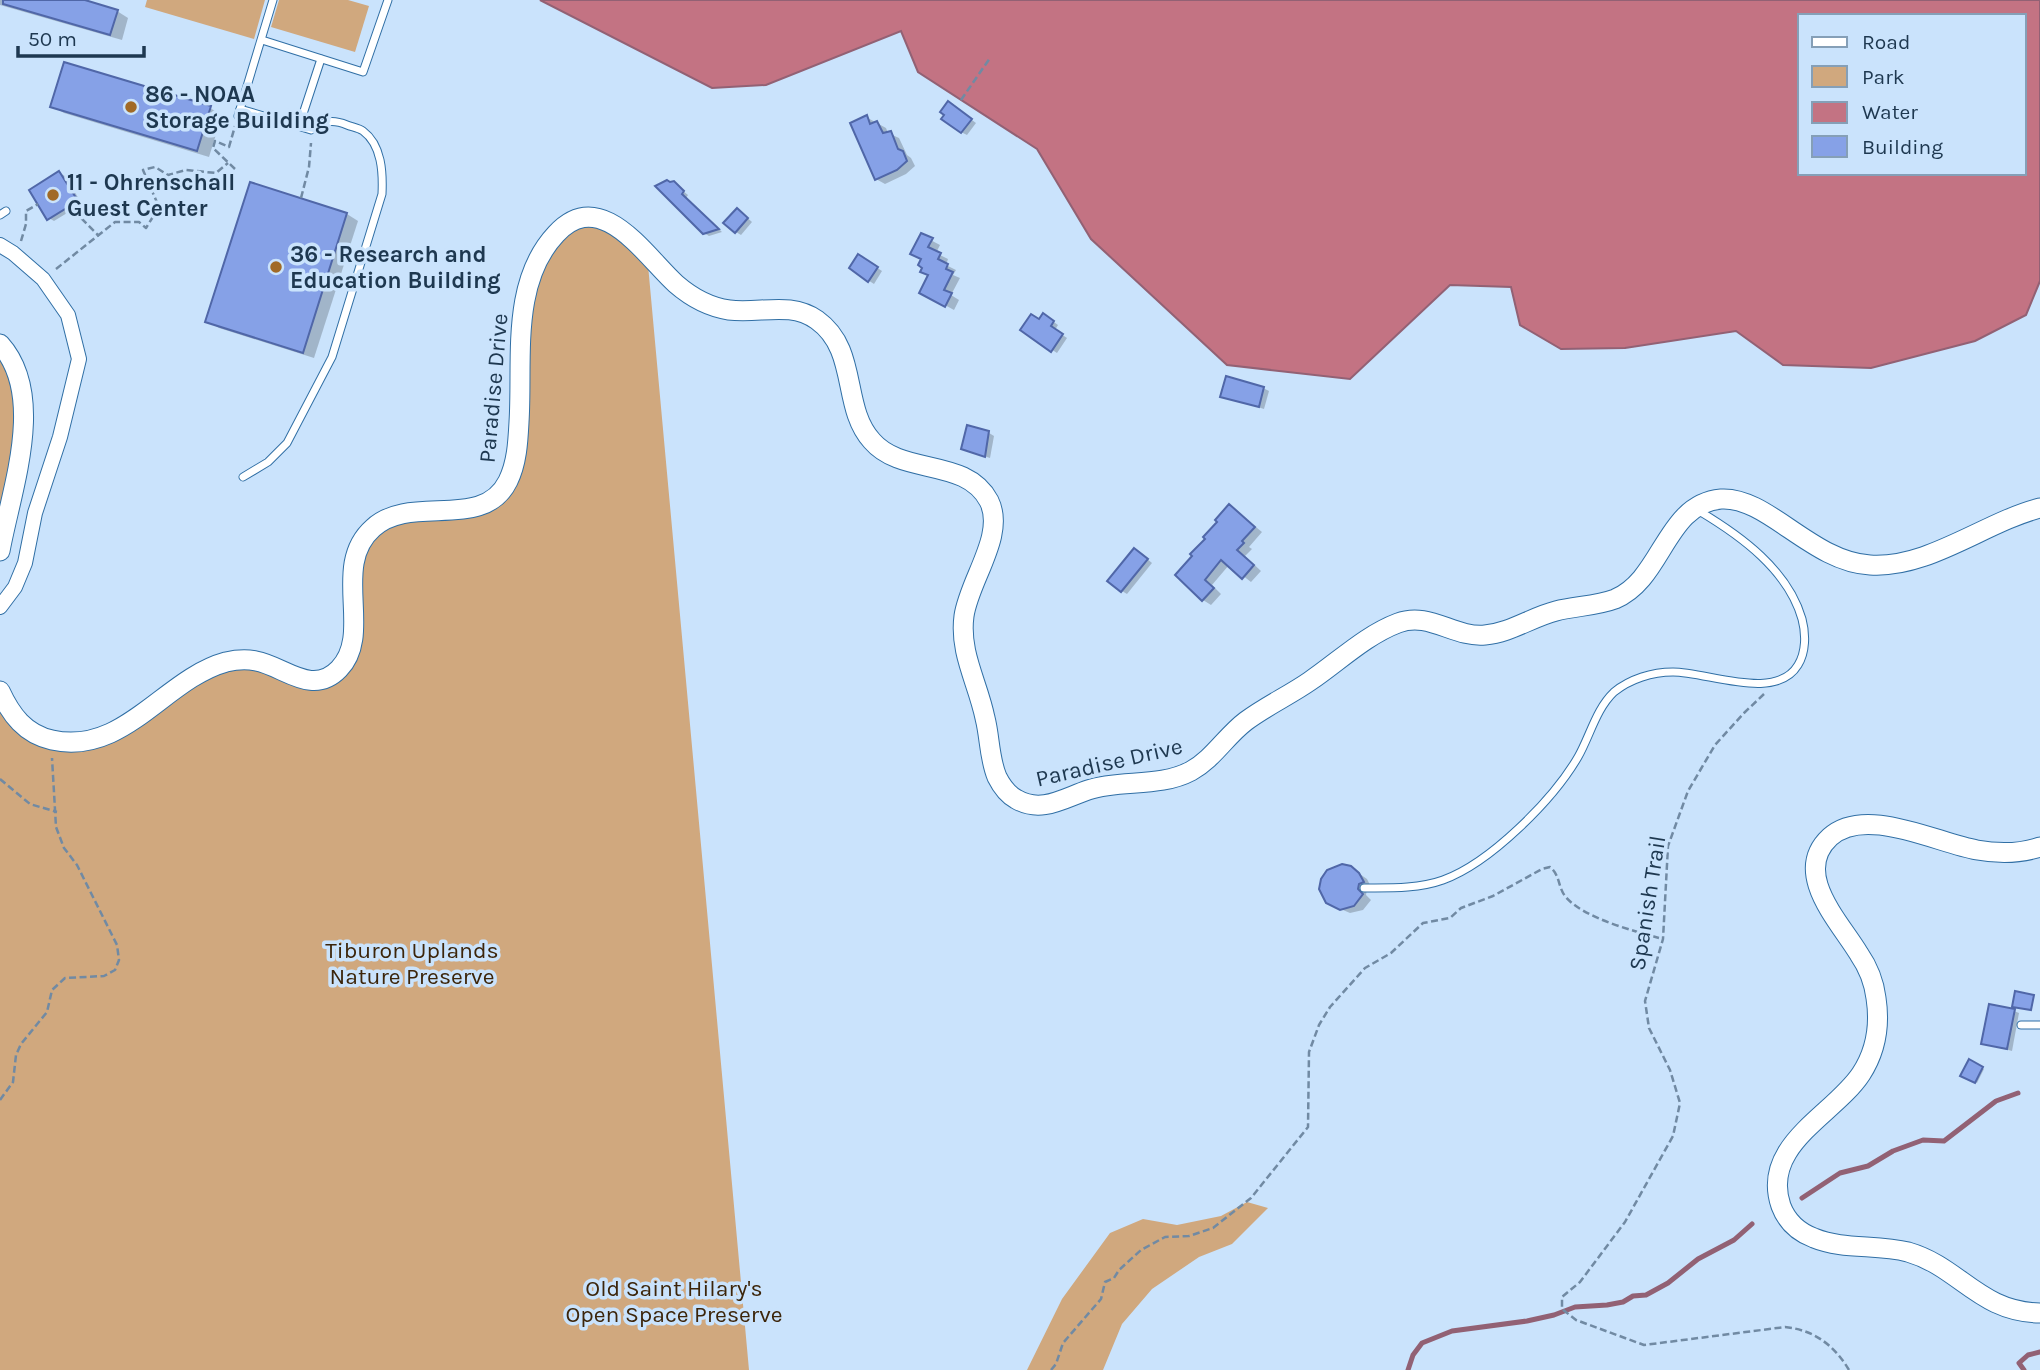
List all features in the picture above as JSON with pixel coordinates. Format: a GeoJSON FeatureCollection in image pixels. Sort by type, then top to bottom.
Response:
{"type":"FeatureCollection","features":[{"type":"Feature","properties":{"kind":"street","name":"Paradise Drive"},"geometry":{"type":"LineString","coordinates":[[0,691],[10,712],[24,727],[51,740],[84,742],[109,734],[135,720],[194,677],[219,664],[257,661],[307,681],[318,681],[336,672],[350,648],[353,626],[352,573],[356,552],[365,536],[386,519],[404,512],[462,509],[482,505],[497,496],[507,483],[516,454],[523,312],[528,287],[553,236],[573,221],[589,217],[622,229],[678,286],[707,304],[734,310],[796,310],[821,323],[839,347],[847,367],[860,424],[874,445],[896,458],[964,478],[977,486],[986,498],[993,518],[992,533],[966,603],[963,640],[968,667],[983,709],[997,775],[1008,793],[1028,804],[1043,806],[1106,785],[1161,780],[1188,773],[1205,762],[1247,720],[1399,622],[1422,619],[1464,634],[1490,635],[1545,614],[1616,598],[1643,579],[1677,525],[1695,509]]}},
{"type":"Feature","properties":{"kind":"street"},"geometry":{"type":"LineString","coordinates":[[0,607],[15,587],[25,563],[35,513],[60,437],[79,359],[68,315],[43,279],[7,249]]}},
{"type":"Feature","properties":{"kind":"street"},"geometry":{"type":"LineString","coordinates":[[0,344],[18,371],[24,405],[18,457],[0,551]]}},
{"type":"Feature","properties":{"kind":"street"},"geometry":{"type":"LineString","coordinates":[[1695,509],[1714,500],[1739,501],[1762,512],[1830,555],[1855,563],[1883,566],[1926,555],[2008,518],[2040,508]]}},
{"type":"Feature","properties":{"kind":"street"},"geometry":{"type":"LineString","coordinates":[[2040,847],[2019,852],[1990,852],[1875,825],[1841,830],[1825,844],[1816,863],[1816,878],[1825,902],[1860,954],[1873,981],[1878,1016],[1876,1036],[1868,1060],[1856,1082],[1808,1125],[1791,1148],[1779,1173],[1777,1194],[1787,1219],[1807,1235],[1833,1244],[1879,1247],[1909,1253],[1936,1264],[1996,1304],[2014,1310],[2040,1313]]}},
{"type":"Feature","properties":{"kind":"lane"},"geometry":{"type":"LineString","coordinates":[[243,477],[268,462],[286,443],[332,357],[382,194],[383,172],[374,145],[363,131],[336,120],[323,122],[311,130],[239,113],[273,0]]}},
{"type":"Feature","properties":{"kind":"lane"},"geometry":{"type":"LineString","coordinates":[[262,40],[363,72],[388,0]]}},
{"type":"Feature","properties":{"kind":"lane"},"geometry":{"type":"LineString","coordinates":[[299,126],[321,59]]}},
{"type":"Feature","properties":{"kind":"lane"},"geometry":{"type":"LineString","coordinates":[[1364,888],[1408,887],[1441,881],[1469,869],[1512,833],[1558,788],[1579,755],[1605,702],[1617,690],[1641,676],[1673,672],[1754,683],[1776,683],[1793,673],[1803,657],[1805,629],[1797,602],[1777,573],[1742,539],[1695,509]]}},
{"type":"Feature","properties":{"kind":"lane"},"geometry":{"type":"LineString","coordinates":[[2021,1025],[2040,1025]]}},
{"type":"Feature","properties":{"kind":"path"},"geometry":{"type":"LineString","coordinates":[[961,100],[990,58]]}},
{"type":"Feature","properties":{"kind":"path"},"geometry":{"type":"LineString","coordinates":[[235,169],[214,148],[215,141],[229,147],[239,113]]}},
{"type":"Feature","properties":{"kind":"path"},"geometry":{"type":"LineString","coordinates":[[300,198],[309,167],[311,130]]}},
{"type":"Feature","properties":{"kind":"path"},"geometry":{"type":"LineString","coordinates":[[43,279],[115,222],[139,222],[146,228],[159,207],[143,170],[155,167],[168,175],[186,170],[216,173],[229,163]]}},
{"type":"Feature","properties":{"kind":"path"},"geometry":{"type":"LineString","coordinates":[[7,249],[20,242],[26,224],[26,211],[38,204]]}},
{"type":"Feature","properties":{"kind":"path"},"geometry":{"type":"LineString","coordinates":[[74,211],[100,236]]}},
{"type":"Feature","properties":{"kind":"path","name":"Spanish Trail"},"geometry":{"type":"LineString","coordinates":[[1776,683],[1715,745],[1688,791],[1668,846],[1663,939],[1645,1000],[1649,1028],[1670,1070],[1680,1103],[1673,1136],[1652,1178],[1625,1222],[1580,1282],[1562,1297],[1562,1308],[1576,1320],[1644,1345],[1785,1327],[1805,1329],[1827,1343],[1849,1370]]}},
{"type":"Feature","properties":{"kind":"path"},"geometry":{"type":"LineString","coordinates":[[0,1100],[13,1082],[16,1055],[21,1044],[47,1012],[52,990],[65,978],[104,976],[115,970],[119,960],[117,945],[77,865],[64,848],[56,827],[54,776]]}},
{"type":"Feature","properties":{"kind":"path"},"geometry":{"type":"LineString","coordinates":[[0,779],[30,804],[57,812]]}},
{"type":"Feature","properties":{"kind":"path"},"geometry":{"type":"LineString","coordinates":[[1051,1370],[1056,1364],[1063,1343],[1101,1299],[1105,1282],[1114,1278],[1141,1250],[1165,1237],[1189,1236],[1213,1228],[1251,1198],[1308,1127],[1309,1052],[1319,1025],[1330,1007],[1365,968],[1391,953],[1423,923],[1450,918],[1461,908],[1493,896],[1550,867],[1556,872],[1565,896],[1574,904],[1598,918],[1663,939]]}},
{"type":"Feature","properties":{"kind":"green space"},"geometry":{"type":"Polygon","coordinates":[[[147,0],[265,0],[254,39],[145,7],[147,0]]]}},
{"type":"Feature","properties":{"kind":"green space"},"geometry":{"type":"Polygon","coordinates":[[[279,0],[348,0],[369,6],[355,52],[271,27],[279,0]]]}},
{"type":"Feature","properties":{"kind":"green space","name":"Tiburon Uplands Nature Preserve"},"geometry":{"type":"Polygon","coordinates":[[[581,218],[647,254],[749,1370],[0,1370],[0,691],[17,721],[84,742],[219,664],[296,678],[342,666],[360,544],[425,510],[503,490],[532,276],[581,218]]]}},
{"type":"Feature","properties":{"kind":"green space"},"geometry":{"type":"Polygon","coordinates":[[[0,344],[21,383],[0,551],[0,344]]]}},
{"type":"Feature","properties":{"kind":"green space"},"geometry":{"type":"Polygon","coordinates":[[[1247,1202],[1268,1208],[1232,1244],[1199,1257],[1152,1289],[1122,1324],[1103,1370],[1027,1370],[1062,1299],[1110,1233],[1143,1219],[1177,1225],[1221,1216],[1247,1202]]]}},
{"type":"Feature","properties":{"kind":"water"},"geometry":{"type":"Polygon","coordinates":[[[540,0],[2040,0],[2040,281],[2026,315],[1975,341],[1871,368],[1783,365],[1736,331],[1625,348],[1561,349],[1520,325],[1511,287],[1450,285],[1350,379],[1227,365],[1091,239],[1037,149],[918,72],[901,31],[766,85],[712,88],[540,0]]]}},
{"type":"Feature","properties":{"kind":"building"},"geometry":{"type":"Polygon","coordinates":[[[3,0],[85,0],[118,10],[110,35],[3,4],[3,0]]]}},
{"type":"Feature","properties":{"kind":"building","name":"86 - NOAA Storage Building"},"geometry":{"type":"Polygon","coordinates":[[[64,62],[211,106],[197,151],[50,107],[64,62]]]}},
{"type":"Feature","properties":{"kind":"building"},"geometry":{"type":"Polygon","coordinates":[[[948,101],[972,119],[961,133],[941,119],[944,115],[940,112],[948,101]]]}},
{"type":"Feature","properties":{"kind":"building"},"geometry":{"type":"Polygon","coordinates":[[[867,115],[870,124],[877,121],[883,133],[891,131],[898,149],[903,151],[907,161],[897,170],[875,180],[850,123],[867,115]]]}},
{"type":"Feature","properties":{"kind":"building","name":"11 - Ohrenschall Guest Center"},"geometry":{"type":"Polygon","coordinates":[[[59,171],[78,201],[47,220],[29,190],[59,171]]]}},
{"type":"Feature","properties":{"kind":"building"},"geometry":{"type":"Polygon","coordinates":[[[667,180],[674,181],[684,191],[682,194],[719,229],[703,234],[655,186],[667,180]]]}},
{"type":"Feature","properties":{"kind":"building","name":"36 - Research and Education Building"},"geometry":{"type":"Polygon","coordinates":[[[250,182],[347,213],[303,353],[205,322],[250,182]]]}},
{"type":"Feature","properties":{"kind":"building"},"geometry":{"type":"Polygon","coordinates":[[[737,208],[748,218],[735,233],[723,223],[737,208]]]}},
{"type":"Feature","properties":{"kind":"building"},"geometry":{"type":"Polygon","coordinates":[[[921,233],[933,238],[928,247],[941,253],[938,259],[948,264],[946,269],[953,272],[944,290],[952,293],[945,307],[919,293],[928,275],[920,272],[922,268],[918,265],[921,259],[910,254],[921,233]]]}},
{"type":"Feature","properties":{"kind":"building"},"geometry":{"type":"Polygon","coordinates":[[[858,254],[878,267],[868,282],[849,268],[858,254]]]}},
{"type":"Feature","properties":{"kind":"building"},"geometry":{"type":"Polygon","coordinates":[[[1043,313],[1054,321],[1051,326],[1063,334],[1051,352],[1020,330],[1031,314],[1039,319],[1043,313]]]}},
{"type":"Feature","properties":{"kind":"building"},"geometry":{"type":"Polygon","coordinates":[[[1226,376],[1264,387],[1259,407],[1220,397],[1226,376]]]}},
{"type":"Feature","properties":{"kind":"building"},"geometry":{"type":"Polygon","coordinates":[[[967,425],[989,431],[985,457],[961,449],[967,425]]]}},
{"type":"Feature","properties":{"kind":"building"},"geometry":{"type":"Polygon","coordinates":[[[1229,504],[1255,527],[1237,550],[1254,565],[1242,579],[1221,560],[1205,580],[1214,588],[1202,601],[1175,575],[1229,504]]]}},
{"type":"Feature","properties":{"kind":"building"},"geometry":{"type":"Polygon","coordinates":[[[1134,548],[1148,559],[1121,592],[1107,581],[1134,548]]]}},
{"type":"Feature","properties":{"kind":"building"},"geometry":{"type":"Polygon","coordinates":[[[1342,864],[1351,866],[1364,882],[1359,884],[1358,889],[1363,894],[1354,906],[1340,910],[1326,903],[1319,889],[1327,870],[1342,864]]]}},
{"type":"Feature","properties":{"kind":"building"},"geometry":{"type":"Polygon","coordinates":[[[2015,991],[2034,995],[2031,1010],[2012,1007],[2015,991]]]}},
{"type":"Feature","properties":{"kind":"building"},"geometry":{"type":"Polygon","coordinates":[[[1989,1004],[2015,1009],[2007,1049],[1981,1044],[1989,1004]]]}},
{"type":"Feature","properties":{"kind":"building"},"geometry":{"type":"Polygon","coordinates":[[[1969,1059],[1983,1067],[1975,1083],[1960,1076],[1969,1059]]]}},
{"type":"Feature","properties":{"kind":"waterway"},"geometry":{"type":"LineString","coordinates":[[1802,1198],[1840,1173],[1868,1166],[1893,1151],[1923,1140],[1944,1141],[1996,1101],[2018,1093]]}},
{"type":"Feature","properties":{"kind":"waterway"},"geometry":{"type":"LineString","coordinates":[[1408,1370],[1413,1355],[1422,1343],[1452,1331],[1527,1321],[1575,1307],[1607,1305],[1623,1302],[1633,1296],[1646,1295],[1668,1283],[1698,1259],[1734,1240],[1752,1224]]}},
{"type":"Feature","properties":{"kind":"waterway"},"geometry":{"type":"LineString","coordinates":[[2024,1370],[2019,1363],[2028,1355],[2040,1352]]}},
{"type":"Feature","properties":{"kind":"place","name":"86 - NOAA Storage Building"},"geometry":{"type":"Point","coordinates":[131,107]}},
{"type":"Feature","properties":{"kind":"place","name":"11 - Ohrenschall Guest Center"},"geometry":{"type":"Point","coordinates":[53,195]}},
{"type":"Feature","properties":{"kind":"place","name":"36 - Research and Education Building"},"geometry":{"type":"Point","coordinates":[276,267]}},
{"type":"Feature","properties":{"kind":"park label","name":"Old Saint Hilary's Open Space Preserve"},"geometry":{"type":"Point","coordinates":[674,1301]}}]}
